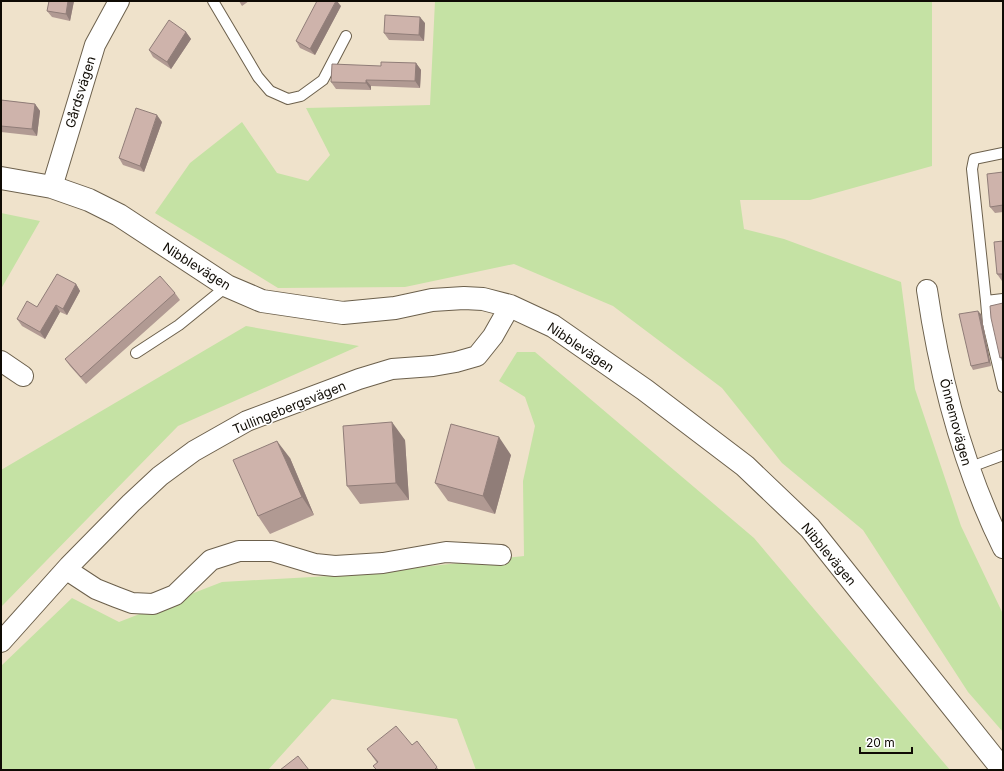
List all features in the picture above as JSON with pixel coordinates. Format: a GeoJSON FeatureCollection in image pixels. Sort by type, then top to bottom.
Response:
{"type":"FeatureCollection","features":[{"type":"Feature","properties":{"kind":"street","name":"Gårdsvägen"},"geometry":{"type":"LineString","coordinates":[[52,187],[95,45],[119,1]]}},
{"type":"Feature","properties":{"kind":"street","name":"Nibblevägen"},"geometry":{"type":"LineString","coordinates":[[1,178],[52,187],[89,200],[119,215],[227,286],[262,301],[343,313],[395,308],[432,300],[464,298],[483,299],[510,306],[553,326],[656,398],[745,466],[810,528],[1003,770]]}},
{"type":"Feature","properties":{"kind":"street","name":"Önnemovägen"},"geometry":{"type":"LineString","coordinates":[[927,290],[958,440],[986,515],[1003,548]]}},
{"type":"Feature","properties":{"kind":"street","name":"Tullingebergsvägen"},"geometry":{"type":"LineString","coordinates":[[1,642],[111,524],[160,476],[194,451],[247,421],[359,379],[392,368],[441,365],[477,356],[493,336],[510,306]]}},
{"type":"Feature","properties":{"kind":"street"},"geometry":{"type":"LineString","coordinates":[[1,361],[23,376]]}},
{"type":"Feature","properties":{"kind":"street"},"geometry":{"type":"LineString","coordinates":[[67,570],[96,589],[116,598],[132,603],[153,604],[175,594],[211,560],[238,551],[272,551],[315,564],[335,566],[383,563],[446,552],[501,554]]}},
{"type":"Feature","properties":{"kind":"lane"},"geometry":{"type":"LineString","coordinates":[[213,1],[258,77],[270,91],[288,99],[301,96],[323,80],[346,36]]}},
{"type":"Feature","properties":{"kind":"lane"},"geometry":{"type":"LineString","coordinates":[[1003,153],[974,159],[972,169],[988,324],[1003,387]]}},
{"type":"Feature","properties":{"kind":"lane"},"geometry":{"type":"LineString","coordinates":[[136,353],[179,325],[227,286]]}},
{"type":"Feature","properties":{"kind":"lane"},"geometry":{"type":"LineString","coordinates":[[986,301],[1003,299]]}},
{"type":"Feature","properties":{"kind":"lane"},"geometry":{"type":"LineString","coordinates":[[968,468],[1003,456]]}},
{"type":"Feature","properties":{"kind":"green space"},"geometry":{"type":"Polygon","coordinates":[[[435,1],[932,1],[932,166],[810,200],[740,200],[744,229],[784,239],[901,282],[915,389],[961,526],[1003,614],[1003,732],[968,692],[863,530],[782,463],[722,388],[613,306],[514,264],[405,287],[278,288],[155,213],[190,163],[242,122],[277,173],[308,181],[330,155],[306,108],[430,105],[435,1]]]}},
{"type":"Feature","properties":{"kind":"green space"},"geometry":{"type":"Polygon","coordinates":[[[1,213],[40,221],[1,289],[1,213]]]}},
{"type":"Feature","properties":{"kind":"green space"},"geometry":{"type":"Polygon","coordinates":[[[246,326],[359,346],[178,426],[1,607],[1,470],[246,326]]]}},
{"type":"Feature","properties":{"kind":"green space"},"geometry":{"type":"Polygon","coordinates":[[[517,352],[535,352],[754,538],[950,770],[476,770],[457,719],[332,699],[268,770],[1,770],[1,666],[72,598],[119,622],[222,582],[348,575],[524,556],[523,481],[535,426],[525,397],[499,381],[517,352]]]}},
{"type":"Feature","properties":{"kind":"building"},"geometry":{"type":"Polygon","coordinates":[[[49,1],[68,1],[66,14],[47,11],[49,1]]]}},
{"type":"Feature","properties":{"kind":"building"},"geometry":{"type":"Polygon","coordinates":[[[317,1],[336,1],[310,49],[296,41],[317,1]]]}},
{"type":"Feature","properties":{"kind":"building"},"geometry":{"type":"Polygon","coordinates":[[[385,15],[420,17],[419,35],[384,33],[385,15]]]}},
{"type":"Feature","properties":{"kind":"building"},"geometry":{"type":"Polygon","coordinates":[[[169,20],[186,32],[167,62],[149,50],[169,20]]]}},
{"type":"Feature","properties":{"kind":"building"},"geometry":{"type":"Polygon","coordinates":[[[381,62],[416,63],[415,81],[366,80],[366,83],[331,82],[332,64],[381,66],[381,62]]]}},
{"type":"Feature","properties":{"kind":"building"},"geometry":{"type":"Polygon","coordinates":[[[1,100],[35,104],[32,129],[1,126],[1,100]]]}},
{"type":"Feature","properties":{"kind":"building"},"geometry":{"type":"Polygon","coordinates":[[[136,108],[157,115],[140,166],[119,158],[136,108]]]}},
{"type":"Feature","properties":{"kind":"building"},"geometry":{"type":"Polygon","coordinates":[[[1003,172],[1003,205],[990,207],[987,174],[1003,172]]]}},
{"type":"Feature","properties":{"kind":"building"},"geometry":{"type":"Polygon","coordinates":[[[1003,241],[1003,274],[997,274],[994,242],[1003,241]]]}},
{"type":"Feature","properties":{"kind":"building"},"geometry":{"type":"Polygon","coordinates":[[[57,274],[76,284],[63,309],[56,305],[40,332],[17,319],[27,301],[37,307],[57,274]]]}},
{"type":"Feature","properties":{"kind":"building"},"geometry":{"type":"Polygon","coordinates":[[[160,276],[175,293],[81,377],[65,359],[160,276]]]}},
{"type":"Feature","properties":{"kind":"building"},"geometry":{"type":"Polygon","coordinates":[[[1003,303],[1003,361],[1002,357],[1000,358],[991,318],[990,306],[1003,303]]]}},
{"type":"Feature","properties":{"kind":"building"},"geometry":{"type":"Polygon","coordinates":[[[978,311],[989,362],[971,366],[959,314],[978,311]]]}},
{"type":"Feature","properties":{"kind":"building"},"geometry":{"type":"Polygon","coordinates":[[[392,422],[396,483],[347,486],[343,426],[392,422]]]}},
{"type":"Feature","properties":{"kind":"building"},"geometry":{"type":"Polygon","coordinates":[[[451,424],[499,437],[483,496],[435,483],[451,424]]]}},
{"type":"Feature","properties":{"kind":"building"},"geometry":{"type":"Polygon","coordinates":[[[277,441],[302,497],[258,516],[233,460],[277,441]]]}},
{"type":"Feature","properties":{"kind":"building"},"geometry":{"type":"Polygon","coordinates":[[[396,726],[412,745],[417,741],[437,767],[434,770],[377,770],[373,766],[378,762],[367,749],[396,726]]]}},
{"type":"Feature","properties":{"kind":"building"},"geometry":{"type":"Polygon","coordinates":[[[298,756],[309,770],[280,770],[298,756]]]}}]}
